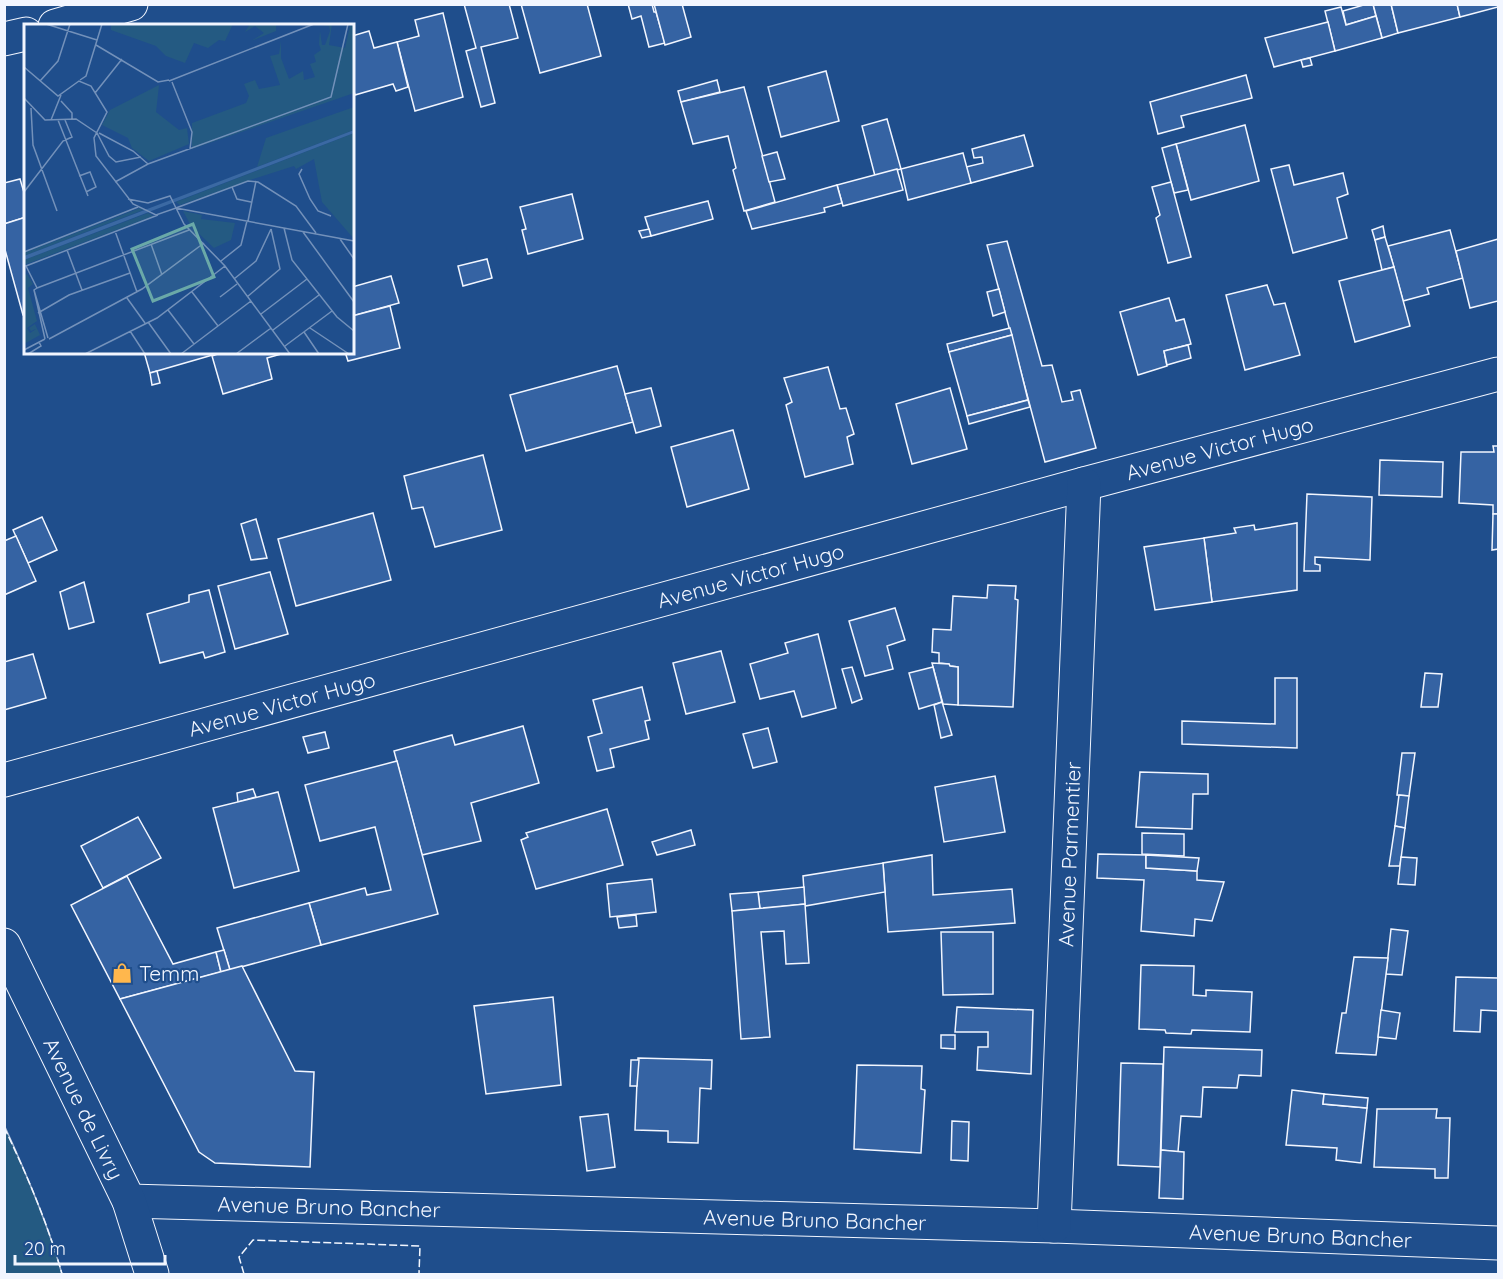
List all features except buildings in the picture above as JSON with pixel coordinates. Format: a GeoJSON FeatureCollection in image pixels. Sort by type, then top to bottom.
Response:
{"type":"FeatureCollection","features":[{"type":"Feature","properties":{"kind":"street"},"geometry":{"type":"LineString","coordinates":[[62,24],[131,4]]}},
{"type":"Feature","properties":{"kind":"street"},"geometry":{"type":"LineString","coordinates":[[4,39],[24,34]]}},
{"type":"Feature","properties":{"kind":"street","name":"Avenue Victor Hugo"},"geometry":{"type":"LineString","coordinates":[[4,780],[1084,484],[1498,375]]}},
{"type":"Feature","properties":{"kind":"street","name":"Avenue Parmentier"},"geometry":{"type":"LineString","coordinates":[[1054,1226],[1084,484]]}},
{"type":"Feature","properties":{"kind":"street","name":"Avenue de Livry"},"geometry":{"type":"LineString","coordinates":[[4,945],[129,1201],[152,1275]]}},
{"type":"Feature","properties":{"kind":"street","name":"Avenue Bruno Bancher"},"geometry":{"type":"LineString","coordinates":[[129,1201],[1054,1226],[1498,1243]]}},
{"type":"Feature","properties":{"kind":"shaded area"},"geometry":{"type":"Polygon","coordinates":[[[5,1127],[36,1200],[62,1274],[5,1274],[5,1127]]]}},
{"type":"Feature","properties":{"kind":"fence"},"geometry":{"type":"LineString","coordinates":[[4,1127],[36,1200],[62,1274]]}},
{"type":"Feature","properties":{"kind":"fence"},"geometry":{"type":"LineString","coordinates":[[244,1274],[239,1257],[253,1240],[420,1246],[419,1274]]}},
{"type":"Feature","properties":{"kind":"place","name":"Temm"},"geometry":{"type":"Point","coordinates":[122,973]}}]}
